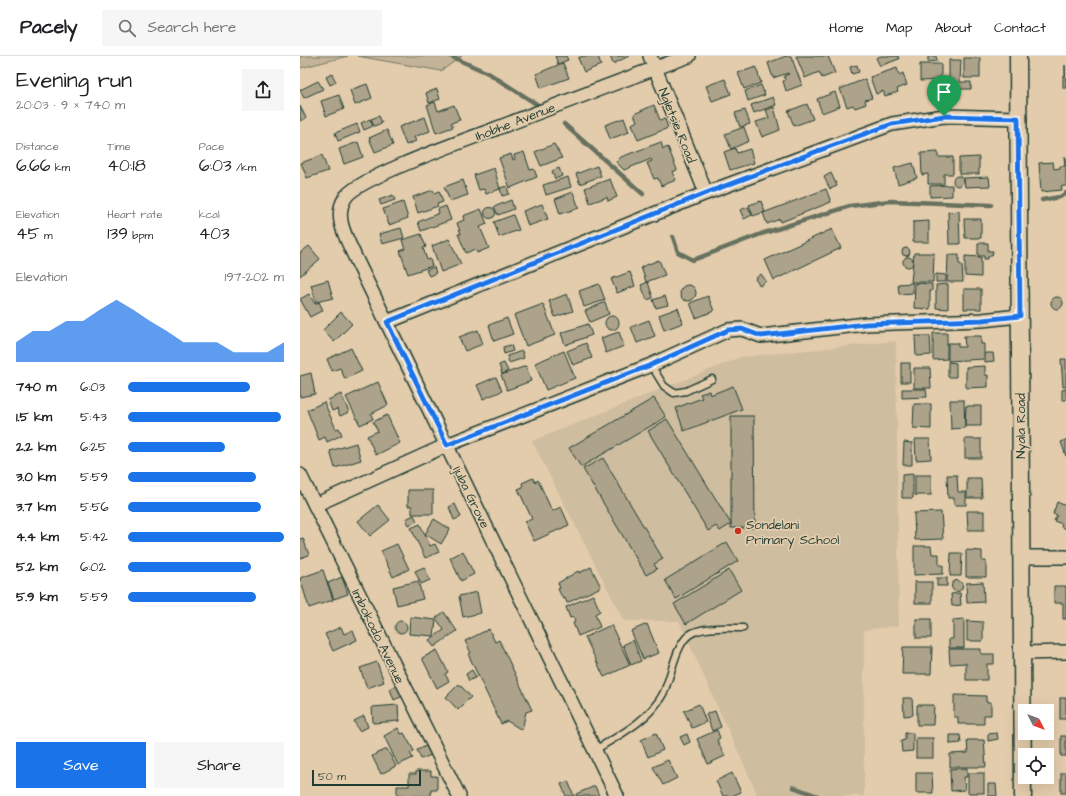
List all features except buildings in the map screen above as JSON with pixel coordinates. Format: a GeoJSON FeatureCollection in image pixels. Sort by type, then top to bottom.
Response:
{"type":"FeatureCollection","features":[{"type":"Feature","properties":{"kind":"street","name":"Ihobhe Avenue"},"geometry":{"type":"LineString","coordinates":[[345,196],[355,188],[383,174],[653,62],[689,56]]}},
{"type":"Feature","properties":{"kind":"street","name":"Nyala Road"},"geometry":{"type":"LineString","coordinates":[[1018,56],[1023,796]]}},
{"type":"Feature","properties":{"kind":"street","name":"Ngletsie Road"},"geometry":{"type":"LineString","coordinates":[[653,62],[706,193]]}},
{"type":"Feature","properties":{"kind":"street"},"geometry":{"type":"LineString","coordinates":[[387,322],[706,193],[892,124],[944,116],[1018,118]]}},
{"type":"Feature","properties":{"kind":"street","name":"Ijuba Grove"},"geometry":{"type":"LineString","coordinates":[[345,196],[339,214],[342,227],[617,796]]}},
{"type":"Feature","properties":{"kind":"street"},"geometry":{"type":"LineString","coordinates":[[314,505],[447,445],[651,365],[728,330],[742,329],[761,336],[866,324],[982,320],[1020,316]]}},
{"type":"Feature","properties":{"kind":"street","name":"Imbokodo Avenue"},"geometry":{"type":"LineString","coordinates":[[300,475],[459,796]]}},
{"type":"Feature","properties":{"kind":"street"},"geometry":{"type":"LineString","coordinates":[[1021,558],[1066,557]]}},
{"type":"Feature","properties":{"kind":"street"},"geometry":{"type":"LineString","coordinates":[[1022,653],[1066,652]]}},
{"type":"Feature","properties":{"kind":"lane"},"geometry":{"type":"LineString","coordinates":[[651,365],[664,386],[674,393],[682,393],[712,379]]}},
{"type":"Feature","properties":{"kind":"lane"},"geometry":{"type":"LineString","coordinates":[[595,750],[643,718],[656,704],[668,682],[680,648],[689,634],[698,630],[743,628]]}},
{"type":"Feature","properties":{"kind":"shaded area"},"geometry":{"type":"Polygon","coordinates":[[[300,56],[348,56],[300,68],[300,56]]]}},
{"type":"Feature","properties":{"kind":"shaded area"},"geometry":{"type":"Polygon","coordinates":[[[357,56],[462,56],[441,71],[357,56]]]}},
{"type":"Feature","properties":{"kind":"shaded area","name":"Sondelani Primary School"},"geometry":{"type":"Polygon","coordinates":[[[896,341],[899,626],[864,630],[864,796],[758,796],[679,621],[624,621],[532,441],[741,357],[896,341]]]}},
{"type":"Feature","properties":{"kind":"waterway"},"geometry":{"type":"LineString","coordinates":[[450,56],[488,73],[538,105]]}},
{"type":"Feature","properties":{"kind":"waterway"},"geometry":{"type":"LineString","coordinates":[[564,124],[643,194]]}},
{"type":"Feature","properties":{"kind":"waterway"},"geometry":{"type":"LineString","coordinates":[[1042,200],[1060,197],[1066,193]]}},
{"type":"Feature","properties":{"kind":"waterway"},"geometry":{"type":"LineString","coordinates":[[673,237],[678,252],[693,260],[761,234],[850,206],[890,201],[991,205]]}},
{"type":"Feature","properties":{"kind":"waterway"},"geometry":{"type":"LineString","coordinates":[[793,787],[818,796]]}},
{"type":"Feature","properties":{"kind":"place","name":"Sondelani Primary School"},"geometry":{"type":"Point","coordinates":[738,531]}},
{"type":"Feature","properties":{"kind":"route"},"geometry":{"type":"LineString","coordinates":[[944,116],[1018,118],[1020,316],[982,320],[866,324],[761,336],[742,329],[728,330],[651,365],[447,445],[387,322],[706,193],[831,146],[892,124],[944,116]]}}]}
